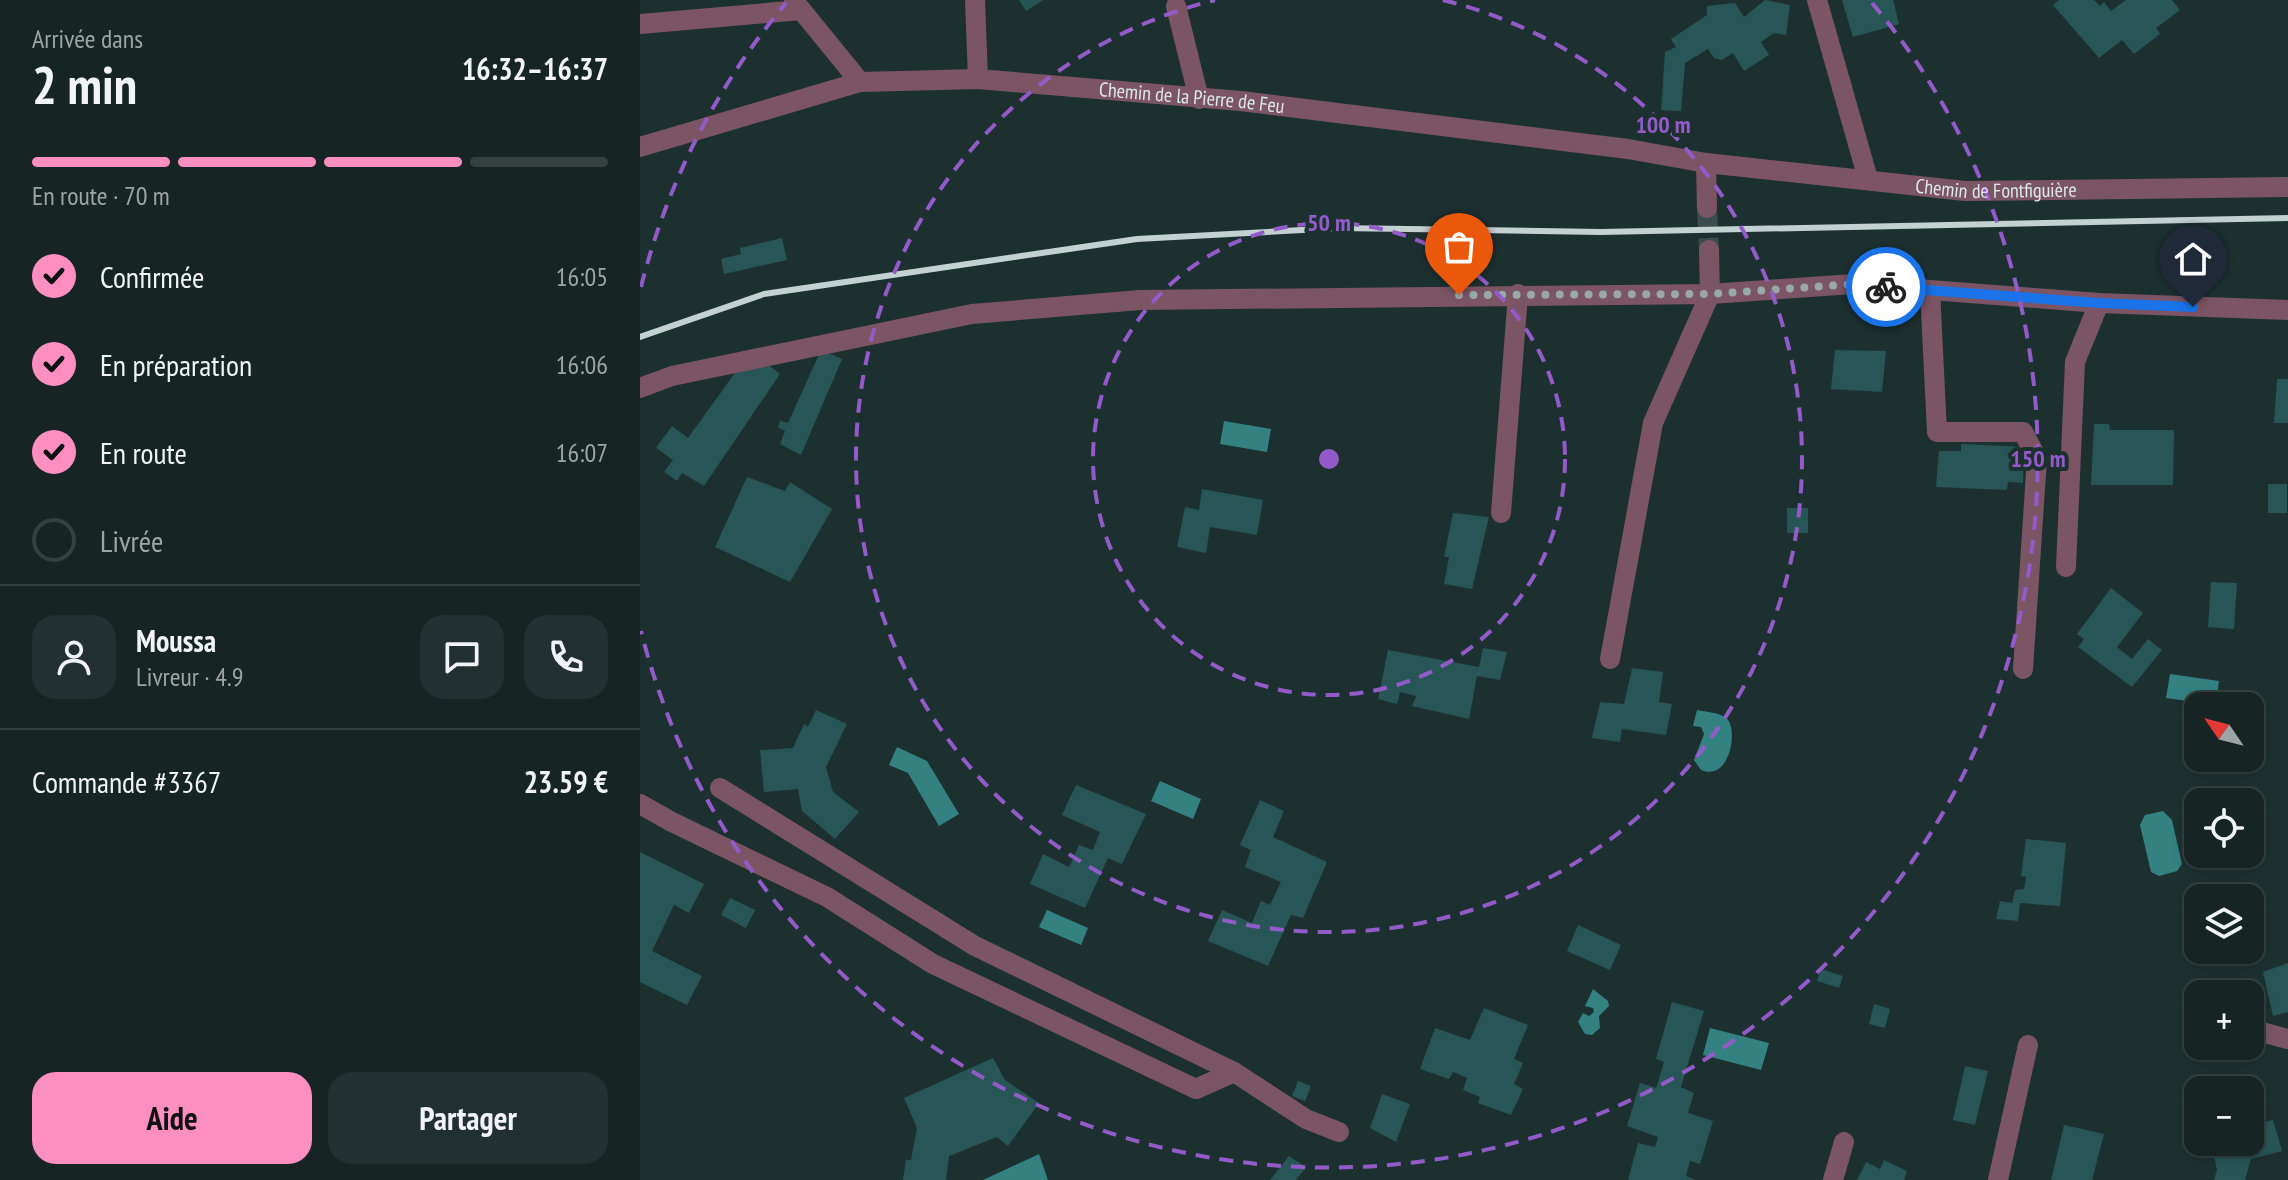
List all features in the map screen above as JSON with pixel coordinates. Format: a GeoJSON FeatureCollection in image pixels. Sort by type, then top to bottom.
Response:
{"type":"FeatureCollection","features":[{"type":"Feature","properties":{"kind":"street"},"geometry":{"type":"LineString","coordinates":[[975,0],[978,79]]}},
{"type":"Feature","properties":{"kind":"street"},"geometry":{"type":"LineString","coordinates":[[1817,0],[1868,179]]}},
{"type":"Feature","properties":{"kind":"street"},"geometry":{"type":"LineString","coordinates":[[640,24],[797,5],[860,82]]}},
{"type":"Feature","properties":{"kind":"street"},"geometry":{"type":"LineString","coordinates":[[1176,6],[1199,99]]}},
{"type":"Feature","properties":{"kind":"street","name":"Chemin de la Pierre de Feu"},"geometry":{"type":"LineString","coordinates":[[640,147],[860,82],[978,79],[1241,101],[1628,149],[1706,163]]}},
{"type":"Feature","properties":{"kind":"street"},"geometry":{"type":"LineString","coordinates":[[1706,163],[1707,208]]}},
{"type":"Feature","properties":{"kind":"street","name":"Chemin de Fontfiguière"},"geometry":{"type":"LineString","coordinates":[[1706,163],[1965,191],[2288,187]]}},
{"type":"Feature","properties":{"kind":"street"},"geometry":{"type":"LineString","coordinates":[[1610,659],[1653,423],[1710,294],[1709,250]]}},
{"type":"Feature","properties":{"kind":"street"},"geometry":{"type":"LineString","coordinates":[[640,388],[672,376],[972,314],[1140,300],[1710,294],[1853,284],[2099,303],[2288,310]]}},
{"type":"Feature","properties":{"kind":"street"},"geometry":{"type":"LineString","coordinates":[[1930,290],[1937,432],[2023,432],[2037,458],[2023,669]]}},
{"type":"Feature","properties":{"kind":"street"},"geometry":{"type":"LineString","coordinates":[[1501,513],[1518,294]]}},
{"type":"Feature","properties":{"kind":"street"},"geometry":{"type":"LineString","coordinates":[[2066,567],[2075,362],[2099,303]]}},
{"type":"Feature","properties":{"kind":"street"},"geometry":{"type":"LineString","coordinates":[[720,788],[975,946],[1234,1072],[1306,1119],[1339,1132]]}},
{"type":"Feature","properties":{"kind":"street"},"geometry":{"type":"LineString","coordinates":[[640,804],[827,897],[933,964],[1196,1089],[1234,1072]]}},
{"type":"Feature","properties":{"kind":"street"},"geometry":{"type":"LineString","coordinates":[[2264,1033],[2288,1039]]}},
{"type":"Feature","properties":{"kind":"street"},"geometry":{"type":"LineString","coordinates":[[1998,1180],[2028,1045]]}},
{"type":"Feature","properties":{"kind":"street"},"geometry":{"type":"LineString","coordinates":[[1833,1180],[1844,1142]]}},
{"type":"Feature","properties":{"kind":"water"},"geometry":{"type":"Polygon","coordinates":[[[1224,421],[1271,429],[1267,452],[1220,444],[1224,421]]]}},
{"type":"Feature","properties":{"kind":"water"},"geometry":{"type":"Polygon","coordinates":[[[2170,674],[2219,681],[2218,692],[2184,692],[2184,701],[2166,698],[2170,674]]]}},
{"type":"Feature","properties":{"kind":"water"},"geometry":{"type":"Polygon","coordinates":[[[1697,710],[1721,715],[1727,719],[1732,732],[1725,762],[1711,772],[1701,770],[1694,760],[1704,734],[1701,727],[1693,726],[1697,710]]]}},
{"type":"Feature","properties":{"kind":"water"},"geometry":{"type":"Polygon","coordinates":[[[897,747],[927,761],[959,814],[939,826],[908,773],[889,765],[897,747]]]}},
{"type":"Feature","properties":{"kind":"water"},"geometry":{"type":"Polygon","coordinates":[[[1160,781],[1201,799],[1193,819],[1151,801],[1160,781]]]}},
{"type":"Feature","properties":{"kind":"water"},"geometry":{"type":"Polygon","coordinates":[[[2163,811],[2172,820],[2182,864],[2177,871],[2159,876],[2151,872],[2140,825],[2145,815],[2163,811]]]}},
{"type":"Feature","properties":{"kind":"water"},"geometry":{"type":"Polygon","coordinates":[[[1047,910],[1088,928],[1081,945],[1039,927],[1047,910]]]}},
{"type":"Feature","properties":{"kind":"water"},"geometry":{"type":"Polygon","coordinates":[[[1593,989],[1608,1001],[1609,1006],[1599,1016],[1600,1028],[1592,1035],[1585,1034],[1578,1022],[1583,1013],[1589,1016],[1594,1012],[1593,1008],[1585,1006],[1593,989]]]}},
{"type":"Feature","properties":{"kind":"water"},"geometry":{"type":"Polygon","coordinates":[[[1710,1028],[1769,1043],[1761,1070],[1703,1055],[1710,1028]]]}},
{"type":"Feature","properties":{"kind":"water"},"geometry":{"type":"Polygon","coordinates":[[[1039,1154],[1048,1180],[983,1180],[1039,1154]]]}},
{"type":"Feature","properties":{"kind":"building"},"geometry":{"type":"Polygon","coordinates":[[[1019,0],[1043,0],[1026,11],[1019,0]]]}},
{"type":"Feature","properties":{"kind":"building"},"geometry":{"type":"Polygon","coordinates":[[[1765,0],[1790,5],[1786,35],[1774,33],[1761,42],[1769,55],[1744,71],[1733,53],[1722,60],[1714,58],[1708,49],[1685,63],[1681,111],[1661,110],[1665,52],[1676,47],[1671,39],[1707,15],[1707,6],[1735,3],[1744,17],[1765,0]]]}},
{"type":"Feature","properties":{"kind":"building"},"geometry":{"type":"Polygon","coordinates":[[[1842,0],[1893,0],[1899,24],[1853,37],[1842,0]]]}},
{"type":"Feature","properties":{"kind":"building"},"geometry":{"type":"Polygon","coordinates":[[[2059,0],[2094,0],[2100,6],[2104,2],[2111,11],[2126,0],[2172,0],[2180,10],[2156,28],[2160,34],[2134,54],[2122,40],[2099,58],[2053,5],[2059,0]]]}},
{"type":"Feature","properties":{"kind":"building"},"geometry":{"type":"Polygon","coordinates":[[[782,238],[787,260],[724,274],[721,259],[741,254],[740,248],[782,238]]]}},
{"type":"Feature","properties":{"kind":"building"},"geometry":{"type":"Polygon","coordinates":[[[821,350],[842,359],[801,455],[780,444],[785,431],[778,427],[780,421],[788,423],[821,350]]]}},
{"type":"Feature","properties":{"kind":"building"},"geometry":{"type":"Polygon","coordinates":[[[1835,350],[1886,351],[1882,392],[1831,389],[1835,350]]]}},
{"type":"Feature","properties":{"kind":"building"},"geometry":{"type":"Polygon","coordinates":[[[765,362],[780,374],[704,486],[682,473],[677,481],[664,472],[673,460],[656,448],[672,426],[688,438],[737,370],[765,362]]]}},
{"type":"Feature","properties":{"kind":"building"},"geometry":{"type":"Polygon","coordinates":[[[2277,379],[2288,379],[2288,423],[2274,423],[2277,379]]]}},
{"type":"Feature","properties":{"kind":"building"},"geometry":{"type":"Polygon","coordinates":[[[2094,424],[2109,424],[2110,430],[2174,430],[2173,485],[2091,485],[2094,424]]]}},
{"type":"Feature","properties":{"kind":"building"},"geometry":{"type":"Polygon","coordinates":[[[1961,444],[2024,447],[2023,483],[2008,482],[2007,490],[1936,487],[1939,451],[1961,451],[1961,444]]]}},
{"type":"Feature","properties":{"kind":"building"},"geometry":{"type":"Polygon","coordinates":[[[747,477],[785,491],[790,482],[832,509],[790,582],[715,547],[747,477]]]}},
{"type":"Feature","properties":{"kind":"building"},"geometry":{"type":"Polygon","coordinates":[[[2268,484],[2287,484],[2287,513],[2268,513],[2268,484]]]}},
{"type":"Feature","properties":{"kind":"building"},"geometry":{"type":"Polygon","coordinates":[[[1202,489],[1263,500],[1257,535],[1210,527],[1206,553],[1177,547],[1185,507],[1199,510],[1202,489]]]}},
{"type":"Feature","properties":{"kind":"building"},"geometry":{"type":"Polygon","coordinates":[[[1787,508],[1808,508],[1808,533],[1787,533],[1787,508]]]}},
{"type":"Feature","properties":{"kind":"building"},"geometry":{"type":"Polygon","coordinates":[[[1453,513],[1489,517],[1472,589],[1444,584],[1449,557],[1444,557],[1453,513]]]}},
{"type":"Feature","properties":{"kind":"building"},"geometry":{"type":"Polygon","coordinates":[[[2211,582],[2237,583],[2234,629],[2208,627],[2211,582]]]}},
{"type":"Feature","properties":{"kind":"building"},"geometry":{"type":"Polygon","coordinates":[[[2111,588],[2143,613],[2117,647],[2132,659],[2148,639],[2162,650],[2132,687],[2078,647],[2084,639],[2077,634],[2111,588]]]}},
{"type":"Feature","properties":{"kind":"building"},"geometry":{"type":"Polygon","coordinates":[[[1483,648],[1507,652],[1500,680],[1477,676],[1469,719],[1412,706],[1416,696],[1400,692],[1397,704],[1378,699],[1388,650],[1479,667],[1483,648]]]}},
{"type":"Feature","properties":{"kind":"building"},"geometry":{"type":"Polygon","coordinates":[[[1632,668],[1663,672],[1659,702],[1672,704],[1666,735],[1622,729],[1620,742],[1592,738],[1600,702],[1624,704],[1632,668]]]}},
{"type":"Feature","properties":{"kind":"building"},"geometry":{"type":"Polygon","coordinates":[[[816,710],[847,724],[826,767],[833,792],[859,812],[835,839],[802,811],[798,789],[764,792],[760,750],[793,748],[804,724],[808,727],[816,710]]]}},
{"type":"Feature","properties":{"kind":"building"},"geometry":{"type":"Polygon","coordinates":[[[1076,785],[1146,814],[1122,864],[1108,858],[1085,908],[1030,884],[1043,854],[1069,867],[1079,845],[1093,850],[1100,832],[1062,815],[1076,785]]]}},
{"type":"Feature","properties":{"kind":"building"},"geometry":{"type":"Polygon","coordinates":[[[1260,800],[1284,811],[1273,837],[1327,862],[1303,918],[1291,915],[1268,966],[1208,941],[1222,910],[1252,923],[1261,901],[1270,905],[1281,882],[1245,867],[1251,850],[1240,845],[1260,800]]]}},
{"type":"Feature","properties":{"kind":"building"},"geometry":{"type":"Polygon","coordinates":[[[2026,839],[2066,843],[2060,906],[2020,903],[2018,921],[1996,919],[2000,901],[2012,903],[2015,890],[2024,889],[2026,877],[2021,876],[2026,839]]]}},
{"type":"Feature","properties":{"kind":"building"},"geometry":{"type":"Polygon","coordinates":[[[640,852],[704,884],[689,913],[674,905],[652,951],[702,976],[687,1005],[640,982],[640,852]]]}},
{"type":"Feature","properties":{"kind":"building"},"geometry":{"type":"Polygon","coordinates":[[[730,898],[755,910],[746,928],[721,915],[730,898]]]}},
{"type":"Feature","properties":{"kind":"building"},"geometry":{"type":"Polygon","coordinates":[[[1578,925],[1621,945],[1610,970],[1567,951],[1578,925]]]}},
{"type":"Feature","properties":{"kind":"building"},"geometry":{"type":"Polygon","coordinates":[[[2288,963],[2288,1012],[2273,1016],[2263,972],[2288,963]]]}},
{"type":"Feature","properties":{"kind":"building"},"geometry":{"type":"Polygon","coordinates":[[[1821,969],[1843,976],[1839,988],[1817,981],[1821,969]]]}},
{"type":"Feature","properties":{"kind":"building"},"geometry":{"type":"Polygon","coordinates":[[[1672,1002],[1704,1011],[1681,1087],[1694,1093],[1688,1113],[1713,1121],[1700,1164],[1690,1161],[1686,1176],[1696,1180],[1628,1180],[1638,1143],[1655,1147],[1658,1137],[1627,1126],[1640,1083],[1656,1088],[1664,1062],[1656,1059],[1672,1002]]]}},
{"type":"Feature","properties":{"kind":"building"},"geometry":{"type":"Polygon","coordinates":[[[1874,1004],[1890,1009],[1885,1028],[1869,1024],[1874,1004]]]}},
{"type":"Feature","properties":{"kind":"building"},"geometry":{"type":"Polygon","coordinates":[[[1484,1008],[1528,1025],[1514,1059],[1523,1063],[1514,1084],[1523,1089],[1511,1115],[1478,1103],[1480,1097],[1463,1090],[1467,1078],[1453,1072],[1449,1079],[1420,1069],[1435,1028],[1470,1040],[1484,1008]]]}},
{"type":"Feature","properties":{"kind":"building"},"geometry":{"type":"Polygon","coordinates":[[[993,1058],[1005,1080],[1039,1103],[1008,1146],[997,1137],[949,1156],[946,1180],[903,1180],[906,1160],[911,1160],[917,1128],[904,1098],[993,1058]]]}},
{"type":"Feature","properties":{"kind":"building"},"geometry":{"type":"Polygon","coordinates":[[[1965,1066],[1988,1071],[1975,1125],[1953,1120],[1965,1066]]]}},
{"type":"Feature","properties":{"kind":"building"},"geometry":{"type":"Polygon","coordinates":[[[1298,1081],[1311,1086],[1305,1101],[1292,1096],[1298,1081]]]}},
{"type":"Feature","properties":{"kind":"building"},"geometry":{"type":"Polygon","coordinates":[[[1382,1094],[1410,1104],[1396,1142],[1370,1128],[1382,1094]]]}},
{"type":"Feature","properties":{"kind":"building"},"geometry":{"type":"Polygon","coordinates":[[[2273,1120],[2282,1151],[2264,1156],[2264,1122],[2273,1120]]]}},
{"type":"Feature","properties":{"kind":"building"},"geometry":{"type":"Polygon","coordinates":[[[2064,1125],[2104,1134],[2092,1180],[2051,1180],[2064,1125]]]}},
{"type":"Feature","properties":{"kind":"building"},"geometry":{"type":"Polygon","coordinates":[[[1289,1156],[1306,1167],[1296,1180],[1270,1180],[1289,1156]]]}},
{"type":"Feature","properties":{"kind":"building"},"geometry":{"type":"Polygon","coordinates":[[[2214,1156],[2263,1156],[2251,1159],[2245,1180],[2214,1180],[2217,1170],[2214,1156]]]}},
{"type":"Feature","properties":{"kind":"building"},"geometry":{"type":"Polygon","coordinates":[[[1884,1160],[1907,1171],[1904,1180],[1857,1180],[1866,1162],[1880,1169],[1884,1160]]]}},
{"type":"Feature","properties":{"kind":"tunnel"},"geometry":{"type":"LineString","coordinates":[[1707,208],[1709,250]]}},
{"type":"Feature","properties":{"kind":"railway"},"geometry":{"type":"LineString","coordinates":[[640,337],[764,294],[1137,239],[1339,228],[1601,232],[2288,218]]}},
{"type":"Feature","properties":{"kind":"way so far"},"geometry":{"type":"LineString","coordinates":[[1459,295],[1710,294],[1853,284],[1886,287]]}},
{"type":"Feature","properties":{"kind":"route"},"geometry":{"type":"LineString","coordinates":[[1886,287],[2193,307]]}}]}
